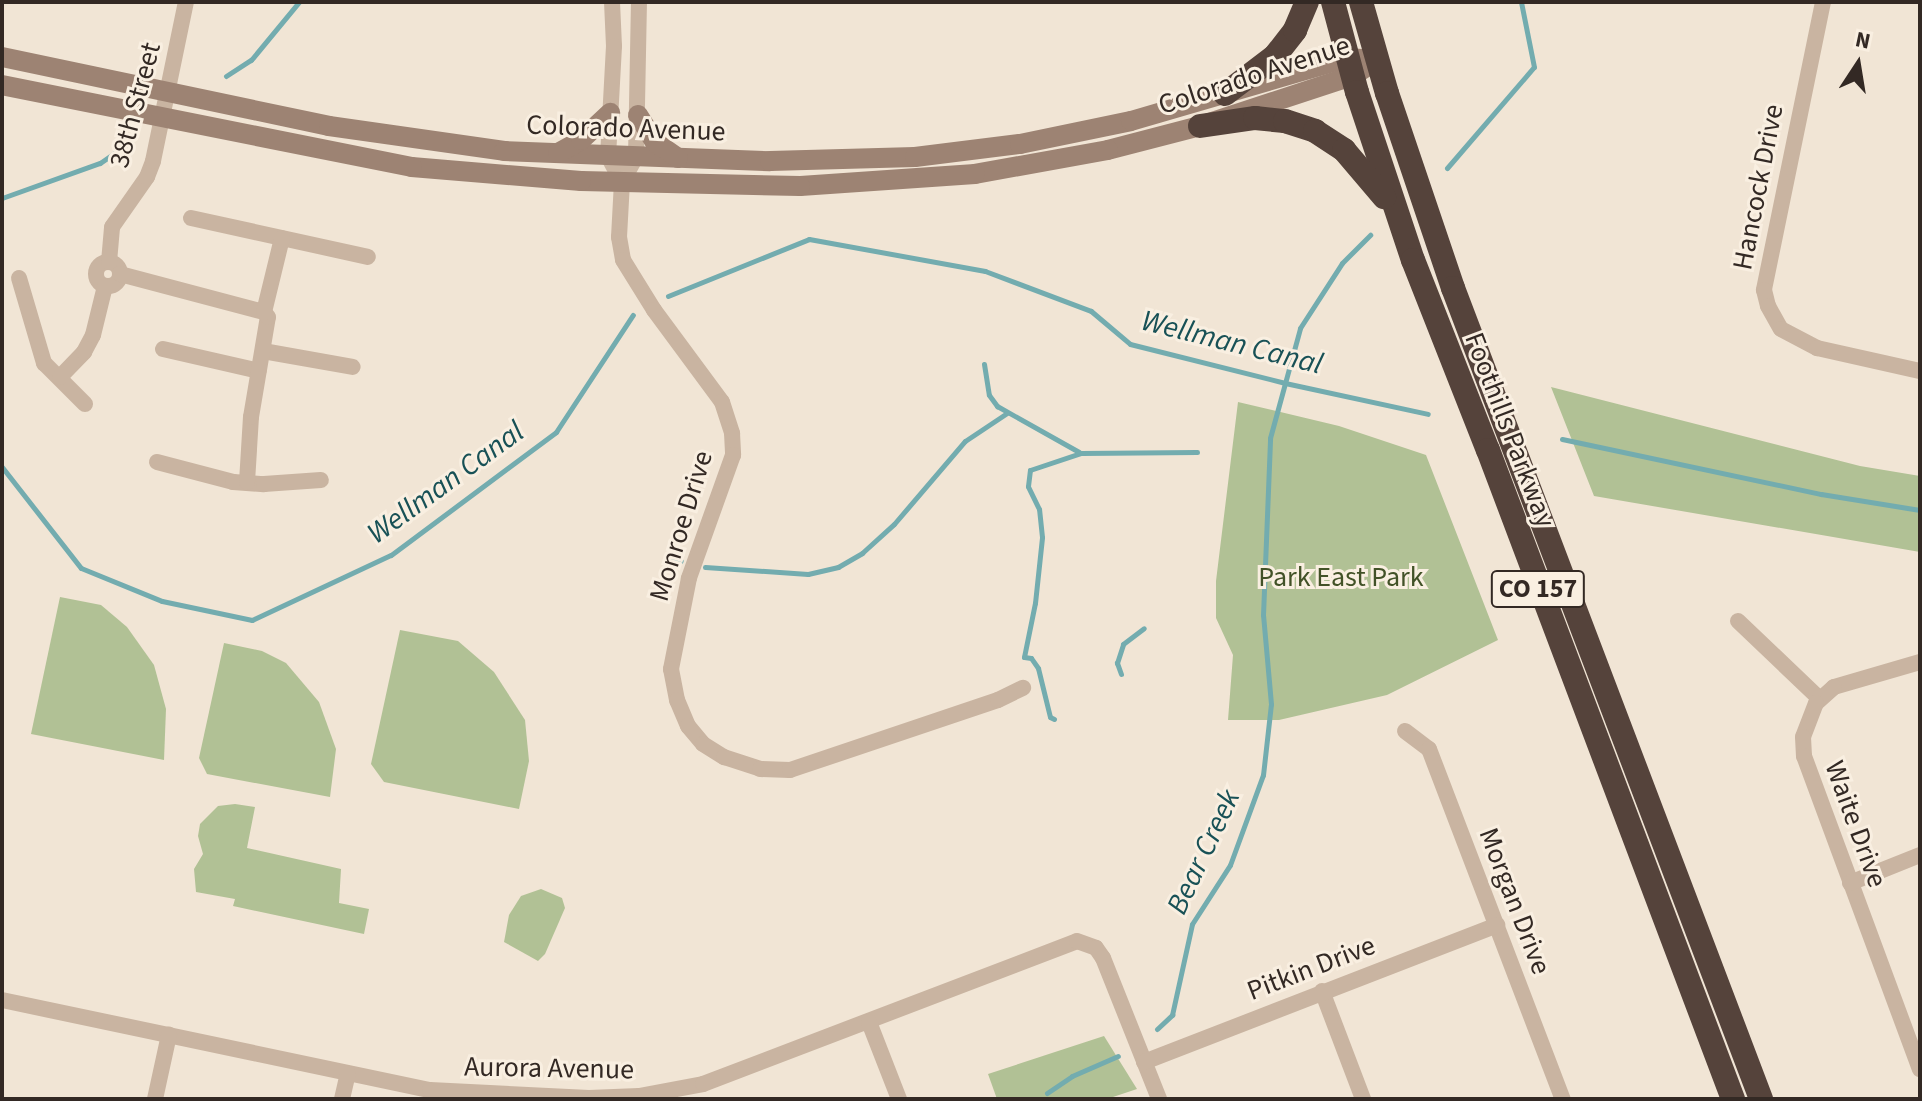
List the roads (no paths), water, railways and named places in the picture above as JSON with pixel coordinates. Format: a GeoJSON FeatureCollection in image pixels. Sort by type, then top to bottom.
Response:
{"type":"FeatureCollection","features":[{"type":"Feature","properties":{"kind":"highway"},"geometry":{"type":"LineString","coordinates":[[1225,94],[1275,56],[1295,30],[1307,2]]}},
{"type":"Feature","properties":{"kind":"highway","name":"Foothills Parkway"},"geometry":{"type":"LineString","coordinates":[[1333,2],[1349,67],[1413,260],[1733,1099]]}},
{"type":"Feature","properties":{"kind":"highway","name":"Foothills Parkway"},"geometry":{"type":"LineString","coordinates":[[1361,2],[1377,60],[1453,288],[1761,1099]]}},
{"type":"Feature","properties":{"kind":"highway"},"geometry":{"type":"LineString","coordinates":[[1200,126],[1269,118],[1299,125],[1330,139],[1359,165],[1384,197],[1413,260]]}},
{"type":"Feature","properties":{"kind":"main road","name":"Colorado Avenue"},"geometry":{"type":"LineString","coordinates":[[2,57],[329,126],[504,151],[770,161],[915,157],[1020,144],[1131,121],[1225,94],[1377,60]]}},
{"type":"Feature","properties":{"kind":"main road","name":"Colorado Avenue"},"geometry":{"type":"LineString","coordinates":[[2,85],[412,167],[622,182],[800,186],[961,175],[1026,167],[1200,126],[1349,67]]}},
{"type":"Feature","properties":{"kind":"main road"},"geometry":{"type":"LineString","coordinates":[[558,153],[581,140],[610,113]]}},
{"type":"Feature","properties":{"kind":"main road"},"geometry":{"type":"LineString","coordinates":[[638,115],[655,142],[678,158]]}},
{"type":"Feature","properties":{"kind":"street","name":"38th Street"},"geometry":{"type":"LineString","coordinates":[[114,268],[112,227],[147,177],[163,119],[186,2]]}},
{"type":"Feature","properties":{"kind":"street"},"geometry":{"type":"LineString","coordinates":[[612,2],[614,46],[608,156],[622,182]]}},
{"type":"Feature","properties":{"kind":"street"},"geometry":{"type":"LineString","coordinates":[[622,182],[636,157],[639,2]]}},
{"type":"Feature","properties":{"kind":"street","name":"Hancock Drive"},"geometry":{"type":"LineString","coordinates":[[1823,2],[1764,290],[1768,306],[1781,329],[1817,348],[1920,371]]}},
{"type":"Feature","properties":{"kind":"street","name":"Monroe Drive"},"geometry":{"type":"LineString","coordinates":[[622,182],[619,237],[623,260],[654,310],[722,402],[732,433],[731,463],[689,578],[671,669],[674,689],[688,726],[703,744],[724,757],[760,769],[790,770],[998,700],[1023,688]]}},
{"type":"Feature","properties":{"kind":"street"},"geometry":{"type":"LineString","coordinates":[[191,218],[368,257]]}},
{"type":"Feature","properties":{"kind":"street"},"geometry":{"type":"LineString","coordinates":[[264,312],[282,238]]}},
{"type":"Feature","properties":{"kind":"street"},"geometry":{"type":"LineString","coordinates":[[60,377],[84,352],[93,335],[105,286],[115,284],[114,268],[264,312],[268,317],[251,417],[247,482]]}},
{"type":"Feature","properties":{"kind":"street"},"geometry":{"type":"LineString","coordinates":[[19,278],[44,363],[85,404]]}},
{"type":"Feature","properties":{"kind":"street"},"geometry":{"type":"LineString","coordinates":[[163,349],[259,371]]}},
{"type":"Feature","properties":{"kind":"street"},"geometry":{"type":"LineString","coordinates":[[263,351],[353,367]]}},
{"type":"Feature","properties":{"kind":"street"},"geometry":{"type":"LineString","coordinates":[[157,462],[233,482],[264,484],[321,480]]}},
{"type":"Feature","properties":{"kind":"street"},"geometry":{"type":"LineString","coordinates":[[1738,621],[1820,699],[1850,679],[1920,662]]}},
{"type":"Feature","properties":{"kind":"street","name":"Waite Drive"},"geometry":{"type":"LineString","coordinates":[[1820,699],[1807,720],[1804,756],[1920,1069]]}},
{"type":"Feature","properties":{"kind":"street","name":"Morgan Drive"},"geometry":{"type":"LineString","coordinates":[[1405,731],[1429,749],[1563,1099]]}},
{"type":"Feature","properties":{"kind":"street"},"geometry":{"type":"LineString","coordinates":[[1850,883],[1920,855]]}},
{"type":"Feature","properties":{"kind":"street","name":"Pitkin Drive"},"geometry":{"type":"LineString","coordinates":[[1144,1062],[1497,925]]}},
{"type":"Feature","properties":{"kind":"street","name":"Aurora Avenue"},"geometry":{"type":"LineString","coordinates":[[2,1000],[430,1090],[472,1094],[639,1096],[703,1084],[1077,941],[1096,948],[1103,958],[1144,1062]]}},
{"type":"Feature","properties":{"kind":"street"},"geometry":{"type":"LineString","coordinates":[[1322,991],[1363,1099]]}},
{"type":"Feature","properties":{"kind":"street"},"geometry":{"type":"LineString","coordinates":[[869,1022],[899,1099]]}},
{"type":"Feature","properties":{"kind":"street"},"geometry":{"type":"LineString","coordinates":[[155,1099],[169,1035]]}},
{"type":"Feature","properties":{"kind":"street"},"geometry":{"type":"LineString","coordinates":[[1144,1062],[1159,1099]]}},
{"type":"Feature","properties":{"kind":"street"},"geometry":{"type":"LineString","coordinates":[[342,1099],[348,1074]]}},
{"type":"Feature","properties":{"kind":"waterway"},"geometry":{"type":"LineString","coordinates":[[226,76],[251,60],[299,2]]}},
{"type":"Feature","properties":{"kind":"waterway","name":"Bear Creek"},"geometry":{"type":"LineString","coordinates":[[1447,168],[1534,67],[1521,2]]}},
{"type":"Feature","properties":{"kind":"waterway"},"geometry":{"type":"LineString","coordinates":[[2,198],[100,163],[129,143]]}},
{"type":"Feature","properties":{"kind":"waterway","name":"Bear Creek"},"geometry":{"type":"LineString","coordinates":[[1157,1029],[1172,1015],[1192,924],[1230,865],[1263,775],[1271,704],[1263,615],[1270,438],[1300,328],[1342,263],[1370,235]]}},
{"type":"Feature","properties":{"kind":"waterway","name":"Wellman Canal"},"geometry":{"type":"LineString","coordinates":[[668,296],[809,239],[985,271],[1091,311],[1130,344],[1285,383],[1428,414]]}},
{"type":"Feature","properties":{"kind":"waterway","name":"Wellman Canal"},"geometry":{"type":"LineString","coordinates":[[2,467],[81,568],[162,601],[252,620],[391,555],[556,432],[633,315]]}},
{"type":"Feature","properties":{"kind":"waterway"},"geometry":{"type":"LineString","coordinates":[[984,364],[989,395],[997,406],[1079,452]]}},
{"type":"Feature","properties":{"kind":"waterway"},"geometry":{"type":"LineString","coordinates":[[705,567],[808,574],[838,567],[862,553],[894,524],[965,441],[1007,413]]}},
{"type":"Feature","properties":{"kind":"waterway","name":"Wellman Canal"},"geometry":{"type":"LineString","coordinates":[[1562,439],[1821,494],[1920,510]]}},
{"type":"Feature","properties":{"kind":"waterway"},"geometry":{"type":"LineString","coordinates":[[1054,719],[1050,717],[1038,668],[1031,658],[1024,657],[1035,603],[1042,537],[1039,509],[1028,486],[1030,470],[1081,453],[1197,452]]}},
{"type":"Feature","properties":{"kind":"waterway"},"geometry":{"type":"LineString","coordinates":[[670,558],[681,561]]}},
{"type":"Feature","properties":{"kind":"waterway"},"geometry":{"type":"LineString","coordinates":[[1121,674],[1117,663],[1123,644],[1144,628]]}},
{"type":"Feature","properties":{"kind":"waterway","name":"Bear Creek"},"geometry":{"type":"LineString","coordinates":[[1047,1093],[1072,1076],[1118,1056]]}},
{"type":"Feature","properties":{"kind":"park label","name":"Park East Park"},"geometry":{"type":"Point","coordinates":[1341,577]}}]}
